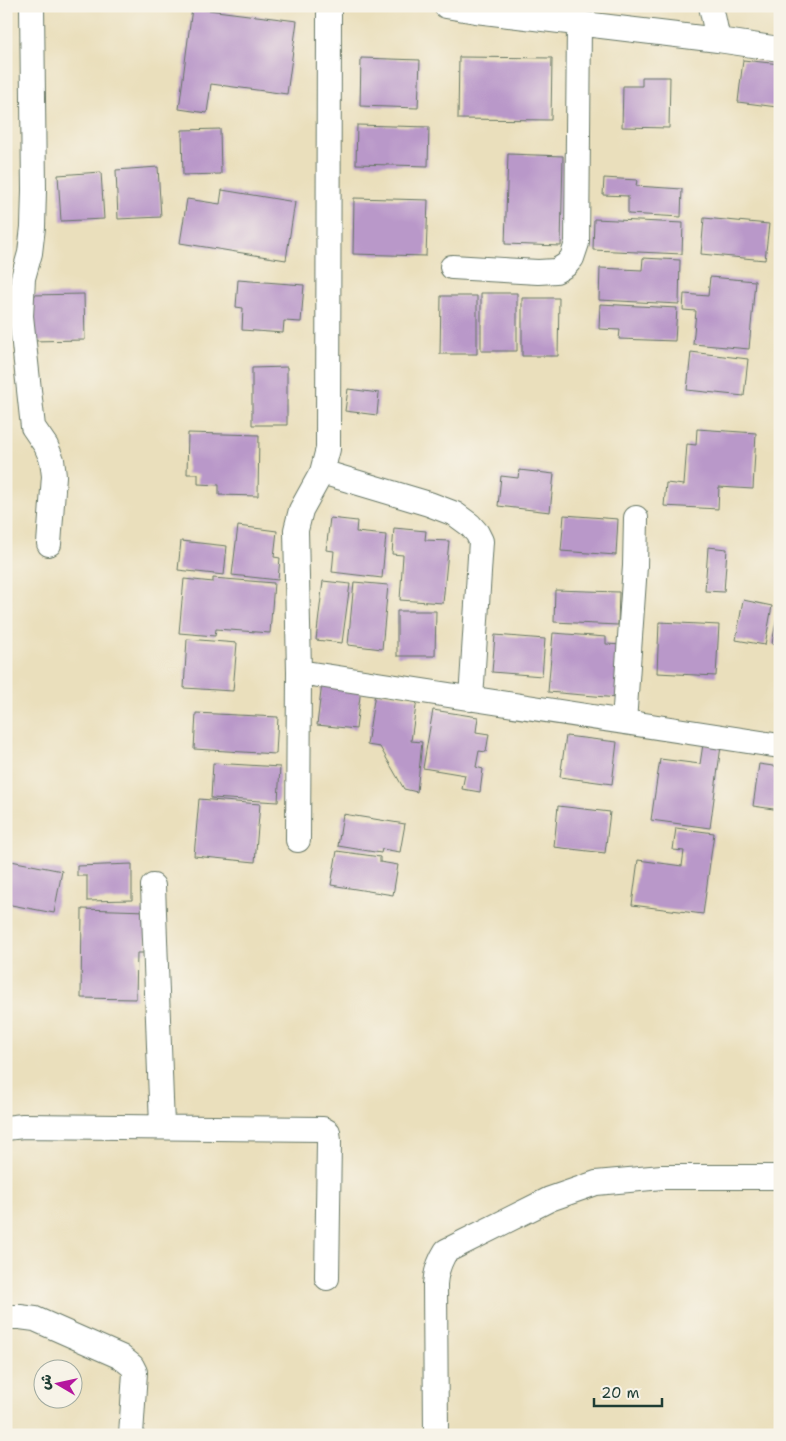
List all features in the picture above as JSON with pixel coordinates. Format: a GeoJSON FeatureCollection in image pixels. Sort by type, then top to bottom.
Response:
{"type":"FeatureCollection","features":[{"type":"Feature","properties":{"kind":"street"},"geometry":{"type":"LineString","coordinates":[[32,6],[33,227],[30,252],[23,278],[21,316],[33,427],[46,446],[52,460],[54,476],[49,544]]}},
{"type":"Feature","properties":{"kind":"street"},"geometry":{"type":"LineString","coordinates":[[298,840],[299,672],[296,530],[301,510],[322,472],[328,449],[329,6]]}},
{"type":"Feature","properties":{"kind":"street"},"geometry":{"type":"LineString","coordinates":[[446,6],[780,49]]}},
{"type":"Feature","properties":{"kind":"street"},"geometry":{"type":"LineString","coordinates":[[711,6],[718,40]]}},
{"type":"Feature","properties":{"kind":"street"},"geometry":{"type":"LineString","coordinates":[[452,266],[538,272],[556,271],[566,265],[572,258],[577,242],[579,24]]}},
{"type":"Feature","properties":{"kind":"street"},"geometry":{"type":"LineString","coordinates":[[322,472],[429,504],[454,514],[470,525],[477,533],[480,541],[471,699]]}},
{"type":"Feature","properties":{"kind":"street"},"geometry":{"type":"LineString","coordinates":[[624,722],[635,566],[636,518]]}},
{"type":"Feature","properties":{"kind":"street"},"geometry":{"type":"LineString","coordinates":[[299,672],[780,746]]}},
{"type":"Feature","properties":{"kind":"street"},"geometry":{"type":"LineString","coordinates":[[153,886],[162,1126]]}},
{"type":"Feature","properties":{"kind":"street"},"geometry":{"type":"LineString","coordinates":[[6,1128],[24,1126],[162,1126],[323,1129],[328,1132],[329,1141],[327,1278]]}},
{"type":"Feature","properties":{"kind":"street"},"geometry":{"type":"LineString","coordinates":[[436,1435],[435,1284],[436,1273],[446,1251],[550,1199],[596,1183],[662,1177],[780,1177]]}},
{"type":"Feature","properties":{"kind":"street"},"geometry":{"type":"LineString","coordinates":[[6,1317],[35,1318],[121,1357],[132,1366],[135,1372],[131,1435]]}},
{"type":"Feature","properties":{"kind":"building"},"geometry":{"type":"Polygon","coordinates":[[[192,8],[297,21],[287,94],[211,84],[207,113],[179,109],[192,8]]]}},
{"type":"Feature","properties":{"kind":"building"},"geometry":{"type":"Polygon","coordinates":[[[459,57],[552,58],[551,120],[458,119],[459,57]]]}},
{"type":"Feature","properties":{"kind":"building"},"geometry":{"type":"Polygon","coordinates":[[[361,58],[420,60],[418,108],[360,106],[361,58]]]}},
{"type":"Feature","properties":{"kind":"building"},"geometry":{"type":"Polygon","coordinates":[[[743,60],[780,64],[777,107],[738,102],[743,60]]]}},
{"type":"Feature","properties":{"kind":"building"},"geometry":{"type":"Polygon","coordinates":[[[642,77],[670,77],[669,128],[622,127],[623,86],[642,86],[642,77]]]}},
{"type":"Feature","properties":{"kind":"building"},"geometry":{"type":"Polygon","coordinates":[[[357,125],[429,127],[428,166],[356,164],[357,125]]]}},
{"type":"Feature","properties":{"kind":"building"},"geometry":{"type":"Polygon","coordinates":[[[220,129],[221,174],[183,175],[182,130],[220,129]]]}},
{"type":"Feature","properties":{"kind":"building"},"geometry":{"type":"Polygon","coordinates":[[[508,154],[563,156],[561,246],[505,244],[508,154]]]}},
{"type":"Feature","properties":{"kind":"building"},"geometry":{"type":"Polygon","coordinates":[[[158,167],[161,217],[118,219],[116,170],[158,167]]]}},
{"type":"Feature","properties":{"kind":"building"},"geometry":{"type":"Polygon","coordinates":[[[101,172],[104,219],[61,221],[58,175],[101,172]]]}},
{"type":"Feature","properties":{"kind":"building"},"geometry":{"type":"Polygon","coordinates":[[[604,178],[637,180],[636,186],[682,189],[681,217],[628,214],[628,196],[603,195],[604,178]]]}},
{"type":"Feature","properties":{"kind":"building"},"geometry":{"type":"Polygon","coordinates":[[[222,190],[295,202],[286,260],[180,243],[187,199],[220,204],[222,190]]]}},
{"type":"Feature","properties":{"kind":"building"},"geometry":{"type":"Polygon","coordinates":[[[354,198],[428,200],[426,256],[353,254],[354,198]]]}},
{"type":"Feature","properties":{"kind":"building"},"geometry":{"type":"Polygon","coordinates":[[[704,218],[769,224],[765,260],[701,254],[704,218]]]}},
{"type":"Feature","properties":{"kind":"building"},"geometry":{"type":"Polygon","coordinates":[[[594,219],[683,223],[682,254],[593,250],[594,219]]]}},
{"type":"Feature","properties":{"kind":"building"},"geometry":{"type":"Polygon","coordinates":[[[643,258],[680,260],[679,304],[599,300],[600,268],[642,270],[643,258]]]}},
{"type":"Feature","properties":{"kind":"building"},"geometry":{"type":"Polygon","coordinates":[[[710,277],[755,281],[749,349],[693,344],[696,311],[683,310],[684,294],[708,296],[710,277]]]}},
{"type":"Feature","properties":{"kind":"building"},"geometry":{"type":"Polygon","coordinates":[[[238,280],[304,285],[301,322],[284,321],[283,333],[242,330],[243,308],[236,307],[238,280]]]}},
{"type":"Feature","properties":{"kind":"building"},"geometry":{"type":"Polygon","coordinates":[[[481,293],[517,293],[517,351],[481,351],[481,293]]]}},
{"type":"Feature","properties":{"kind":"building"},"geometry":{"type":"Polygon","coordinates":[[[84,294],[85,340],[31,341],[31,295],[84,294]]]}},
{"type":"Feature","properties":{"kind":"building"},"geometry":{"type":"Polygon","coordinates":[[[441,296],[477,296],[477,354],[440,354],[441,296]]]}},
{"type":"Feature","properties":{"kind":"building"},"geometry":{"type":"Polygon","coordinates":[[[522,298],[559,298],[558,356],[522,356],[522,298]]]}},
{"type":"Feature","properties":{"kind":"building"},"geometry":{"type":"Polygon","coordinates":[[[600,304],[677,308],[675,341],[619,339],[620,330],[599,329],[600,304]]]}},
{"type":"Feature","properties":{"kind":"building"},"geometry":{"type":"Polygon","coordinates":[[[691,352],[748,359],[744,396],[687,390],[691,352]]]}},
{"type":"Feature","properties":{"kind":"building"},"geometry":{"type":"Polygon","coordinates":[[[287,367],[287,425],[252,425],[252,368],[287,367]]]}},
{"type":"Feature","properties":{"kind":"building"},"geometry":{"type":"Polygon","coordinates":[[[348,389],[379,393],[377,415],[345,411],[348,389]]]}},
{"type":"Feature","properties":{"kind":"building"},"geometry":{"type":"Polygon","coordinates":[[[697,429],[756,433],[753,489],[719,487],[718,509],[664,506],[666,483],[684,485],[687,444],[696,445],[697,429]]]}},
{"type":"Feature","properties":{"kind":"building"},"geometry":{"type":"Polygon","coordinates":[[[188,433],[259,435],[258,496],[219,495],[219,485],[198,484],[198,474],[187,474],[188,433]]]}},
{"type":"Feature","properties":{"kind":"building"},"geometry":{"type":"Polygon","coordinates":[[[519,470],[554,474],[550,512],[498,506],[501,476],[518,478],[519,470]]]}},
{"type":"Feature","properties":{"kind":"building"},"geometry":{"type":"Polygon","coordinates":[[[564,515],[618,519],[616,555],[561,551],[564,515]]]}},
{"type":"Feature","properties":{"kind":"building"},"geometry":{"type":"Polygon","coordinates":[[[330,518],[357,521],[356,532],[386,535],[382,578],[332,572],[334,551],[326,550],[330,518]]]}},
{"type":"Feature","properties":{"kind":"building"},"geometry":{"type":"Polygon","coordinates":[[[238,526],[277,531],[274,557],[280,558],[278,580],[232,575],[238,526]]]}},
{"type":"Feature","properties":{"kind":"building"},"geometry":{"type":"Polygon","coordinates":[[[394,528],[426,531],[425,540],[449,541],[443,603],[400,600],[403,555],[392,554],[394,528]]]}},
{"type":"Feature","properties":{"kind":"building"},"geometry":{"type":"Polygon","coordinates":[[[181,541],[227,546],[224,575],[178,570],[181,541]]]}},
{"type":"Feature","properties":{"kind":"building"},"geometry":{"type":"Polygon","coordinates":[[[708,547],[727,549],[724,592],[705,591],[708,547]]]}},
{"type":"Feature","properties":{"kind":"building"},"geometry":{"type":"Polygon","coordinates":[[[213,578],[274,583],[270,633],[216,629],[215,636],[179,633],[184,579],[213,582],[213,578]]]}},
{"type":"Feature","properties":{"kind":"building"},"geometry":{"type":"Polygon","coordinates":[[[323,581],[350,584],[342,643],[316,640],[323,581]]]}},
{"type":"Feature","properties":{"kind":"building"},"geometry":{"type":"Polygon","coordinates":[[[354,582],[388,585],[382,649],[348,645],[354,582]]]}},
{"type":"Feature","properties":{"kind":"building"},"geometry":{"type":"Polygon","coordinates":[[[555,590],[619,592],[618,625],[554,622],[555,590]]]}},
{"type":"Feature","properties":{"kind":"building"},"geometry":{"type":"Polygon","coordinates":[[[743,600],[772,606],[765,645],[736,640],[743,600]]]}},
{"type":"Feature","properties":{"kind":"building"},"geometry":{"type":"Polygon","coordinates":[[[780,605],[780,646],[772,644],[780,605]]]}},
{"type":"Feature","properties":{"kind":"building"},"geometry":{"type":"Polygon","coordinates":[[[397,611],[436,611],[435,656],[397,656],[397,611]]]}},
{"type":"Feature","properties":{"kind":"building"},"geometry":{"type":"Polygon","coordinates":[[[659,622],[719,625],[716,676],[657,673],[659,622]]]}},
{"type":"Feature","properties":{"kind":"building"},"geometry":{"type":"Polygon","coordinates":[[[553,633],[606,637],[606,644],[623,645],[618,698],[548,692],[553,633]]]}},
{"type":"Feature","properties":{"kind":"building"},"geometry":{"type":"Polygon","coordinates":[[[495,635],[545,639],[542,676],[492,672],[495,635]]]}},
{"type":"Feature","properties":{"kind":"building"},"geometry":{"type":"Polygon","coordinates":[[[187,639],[237,643],[233,691],[184,688],[187,639]]]}},
{"type":"Feature","properties":{"kind":"building"},"geometry":{"type":"Polygon","coordinates":[[[322,683],[361,688],[356,729],[317,725],[322,683]]]}},
{"type":"Feature","properties":{"kind":"building"},"geometry":{"type":"Polygon","coordinates":[[[375,693],[417,699],[411,741],[422,742],[417,792],[404,789],[380,747],[367,745],[375,693]]]}},
{"type":"Feature","properties":{"kind":"building"},"geometry":{"type":"Polygon","coordinates":[[[433,710],[478,717],[476,732],[489,734],[486,752],[479,751],[476,767],[483,769],[480,792],[462,789],[465,775],[423,768],[433,710]]]}},
{"type":"Feature","properties":{"kind":"building"},"geometry":{"type":"Polygon","coordinates":[[[196,713],[278,717],[276,754],[194,749],[196,713]]]}},
{"type":"Feature","properties":{"kind":"building"},"geometry":{"type":"Polygon","coordinates":[[[566,736],[617,742],[612,784],[560,777],[566,736]]]}},
{"type":"Feature","properties":{"kind":"building"},"geometry":{"type":"Polygon","coordinates":[[[703,744],[721,746],[710,828],[651,820],[660,759],[700,764],[703,744]]]}},
{"type":"Feature","properties":{"kind":"building"},"geometry":{"type":"Polygon","coordinates":[[[213,763],[280,767],[278,802],[211,798],[213,763]]]}},
{"type":"Feature","properties":{"kind":"building"},"geometry":{"type":"Polygon","coordinates":[[[759,764],[780,767],[780,810],[753,806],[759,764]]]}},
{"type":"Feature","properties":{"kind":"building"},"geometry":{"type":"Polygon","coordinates":[[[199,799],[260,804],[255,862],[194,856],[199,799]]]}},
{"type":"Feature","properties":{"kind":"building"},"geometry":{"type":"Polygon","coordinates":[[[558,806],[610,812],[605,853],[554,847],[558,806]]]}},
{"type":"Feature","properties":{"kind":"building"},"geometry":{"type":"Polygon","coordinates":[[[343,814],[405,824],[400,852],[382,849],[381,853],[338,846],[343,814]]]}},
{"type":"Feature","properties":{"kind":"building"},"geometry":{"type":"Polygon","coordinates":[[[676,828],[714,833],[703,914],[632,905],[638,860],[682,866],[684,851],[673,850],[676,828]]]}},
{"type":"Feature","properties":{"kind":"building"},"geometry":{"type":"Polygon","coordinates":[[[337,851],[380,857],[380,862],[398,865],[393,895],[331,885],[337,851]]]}},
{"type":"Feature","properties":{"kind":"building"},"geometry":{"type":"Polygon","coordinates":[[[6,860],[62,871],[54,913],[6,904],[6,860]]]}},
{"type":"Feature","properties":{"kind":"building"},"geometry":{"type":"Polygon","coordinates":[[[132,864],[132,900],[87,901],[87,876],[77,876],[77,866],[132,864]]]}},
{"type":"Feature","properties":{"kind":"building"},"geometry":{"type":"Polygon","coordinates":[[[82,909],[147,911],[146,953],[137,953],[136,999],[81,998],[82,909]]]}}]}
